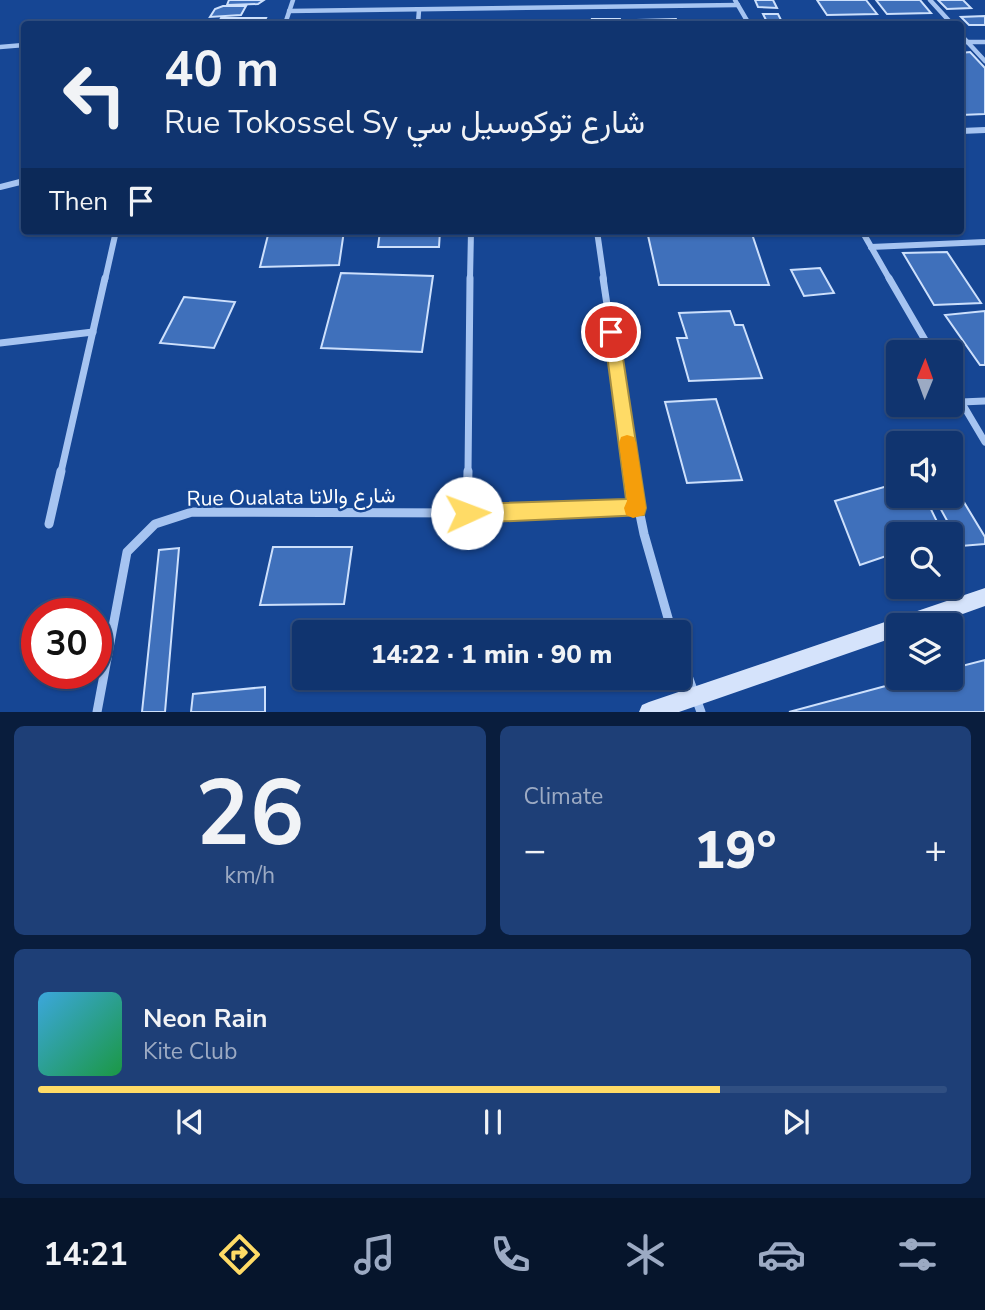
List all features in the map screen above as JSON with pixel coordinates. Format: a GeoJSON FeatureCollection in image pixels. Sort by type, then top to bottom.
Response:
{"type":"FeatureCollection","features":[{"type":"Feature","properties":{"kind":"street"},"geometry":{"type":"LineString","coordinates":[[286,21],[293,0]]}},
{"type":"Feature","properties":{"kind":"street"},"geometry":{"type":"LineString","coordinates":[[455,0],[455,9]]}},
{"type":"Feature","properties":{"kind":"street"},"geometry":{"type":"LineString","coordinates":[[582,0],[582,8]]}},
{"type":"Feature","properties":{"kind":"street"},"geometry":{"type":"LineString","coordinates":[[930,0],[948,21]]}},
{"type":"Feature","properties":{"kind":"street"},"geometry":{"type":"LineString","coordinates":[[289,11],[582,8],[737,3],[747,21]]}},
{"type":"Feature","properties":{"kind":"street"},"geometry":{"type":"LineString","coordinates":[[418,21],[419,10]]}},
{"type":"Feature","properties":{"kind":"street"},"geometry":{"type":"LineString","coordinates":[[964,42],[985,41]]}},
{"type":"Feature","properties":{"kind":"street"},"geometry":{"type":"LineString","coordinates":[[964,42],[985,61]]}},
{"type":"Feature","properties":{"kind":"street"},"geometry":{"type":"LineString","coordinates":[[0,47],[21,44]]}},
{"type":"Feature","properties":{"kind":"street"},"geometry":{"type":"LineString","coordinates":[[964,131],[985,130]]}},
{"type":"Feature","properties":{"kind":"street"},"geometry":{"type":"LineString","coordinates":[[0,187],[21,182]]}},
{"type":"Feature","properties":{"kind":"street"},"geometry":{"type":"LineString","coordinates":[[49,524],[115,235]]}},
{"type":"Feature","properties":{"kind":"street"},"geometry":{"type":"LineString","coordinates":[[467,513],[471,235]]}},
{"type":"Feature","properties":{"kind":"street"},"geometry":{"type":"LineString","coordinates":[[598,235],[637,508],[653,578],[668,620]]}},
{"type":"Feature","properties":{"kind":"street"},"geometry":{"type":"LineString","coordinates":[[864,235],[925,340]]}},
{"type":"Feature","properties":{"kind":"street"},"geometry":{"type":"LineString","coordinates":[[871,247],[985,242]]}},
{"type":"Feature","properties":{"kind":"street"},"geometry":{"type":"LineString","coordinates":[[0,343],[93,332]]}},
{"type":"Feature","properties":{"kind":"street"},"geometry":{"type":"LineString","coordinates":[[963,402],[985,401]]}},
{"type":"Feature","properties":{"kind":"street"},"geometry":{"type":"LineString","coordinates":[[963,405],[985,442]]}},
{"type":"Feature","properties":{"kind":"street","name":"Rue Oualata شارع والاتا"},"geometry":{"type":"LineString","coordinates":[[97,712],[127,552],[142,531],[160,519],[192,512],[467,513],[637,508]]}},
{"type":"Feature","properties":{"kind":"street"},"geometry":{"type":"LineString","coordinates":[[939,613],[985,597]]}},
{"type":"Feature","properties":{"kind":"street"},"geometry":{"type":"LineString","coordinates":[[649,712],[698,705],[886,632]]}},
{"type":"Feature","properties":{"kind":"street"},"geometry":{"type":"LineString","coordinates":[[691,685],[698,705]]}},
{"type":"Feature","properties":{"kind":"building"},"geometry":{"type":"Polygon","coordinates":[[[229,0],[264,0],[258,4],[227,5],[229,0]]]}},
{"type":"Feature","properties":{"kind":"building"},"geometry":{"type":"Polygon","coordinates":[[[755,0],[773,0],[777,8],[758,7],[755,0]]]}},
{"type":"Feature","properties":{"kind":"building"},"geometry":{"type":"Polygon","coordinates":[[[817,0],[866,0],[877,14],[827,15],[817,0]]]}},
{"type":"Feature","properties":{"kind":"building"},"geometry":{"type":"Polygon","coordinates":[[[876,0],[920,0],[931,13],[887,14],[876,0]]]}},
{"type":"Feature","properties":{"kind":"building"},"geometry":{"type":"Polygon","coordinates":[[[938,0],[963,0],[971,8],[947,9],[938,0]]]}},
{"type":"Feature","properties":{"kind":"building"},"geometry":{"type":"Polygon","coordinates":[[[223,6],[246,6],[241,15],[210,17],[215,9],[223,6]]]}},
{"type":"Feature","properties":{"kind":"building"},"geometry":{"type":"Polygon","coordinates":[[[763,14],[778,14],[782,21],[766,21],[763,14]]]}},
{"type":"Feature","properties":{"kind":"building"},"geometry":{"type":"Polygon","coordinates":[[[985,16],[985,25],[969,25],[961,17],[985,16]]]}},
{"type":"Feature","properties":{"kind":"building"},"geometry":{"type":"Polygon","coordinates":[[[221,18],[266,18],[264,21],[220,21],[221,18]]]}},
{"type":"Feature","properties":{"kind":"building"},"geometry":{"type":"Polygon","coordinates":[[[592,19],[620,21],[592,21],[592,19]]]}},
{"type":"Feature","properties":{"kind":"building"},"geometry":{"type":"Polygon","coordinates":[[[676,19],[677,21],[638,21],[676,19]]]}},
{"type":"Feature","properties":{"kind":"building"},"geometry":{"type":"Polygon","coordinates":[[[970,52],[985,68],[985,114],[964,115],[964,53],[970,52]]]}},
{"type":"Feature","properties":{"kind":"building"},"geometry":{"type":"Polygon","coordinates":[[[268,235],[343,235],[339,265],[260,267],[268,235]]]}},
{"type":"Feature","properties":{"kind":"building"},"geometry":{"type":"Polygon","coordinates":[[[380,235],[440,235],[439,247],[378,247],[380,235]]]}},
{"type":"Feature","properties":{"kind":"building"},"geometry":{"type":"Polygon","coordinates":[[[648,235],[752,235],[769,285],[659,285],[648,235]]]}},
{"type":"Feature","properties":{"kind":"building"},"geometry":{"type":"Polygon","coordinates":[[[947,252],[981,303],[934,305],[903,253],[947,252]]]}},
{"type":"Feature","properties":{"kind":"building"},"geometry":{"type":"Polygon","coordinates":[[[820,268],[834,293],[804,296],[791,270],[820,268]]]}},
{"type":"Feature","properties":{"kind":"building"},"geometry":{"type":"Polygon","coordinates":[[[341,273],[433,276],[422,352],[321,348],[341,273]]]}},
{"type":"Feature","properties":{"kind":"building"},"geometry":{"type":"Polygon","coordinates":[[[184,297],[235,302],[214,348],[160,343],[184,297]]]}},
{"type":"Feature","properties":{"kind":"building"},"geometry":{"type":"Polygon","coordinates":[[[730,311],[735,325],[743,325],[762,378],[689,381],[677,338],[687,338],[679,313],[730,311]]]}},
{"type":"Feature","properties":{"kind":"building"},"geometry":{"type":"Polygon","coordinates":[[[985,311],[985,365],[980,365],[945,315],[985,311]]]}},
{"type":"Feature","properties":{"kind":"building"},"geometry":{"type":"Polygon","coordinates":[[[716,399],[742,480],[687,483],[665,402],[716,399]]]}},
{"type":"Feature","properties":{"kind":"building"},"geometry":{"type":"Polygon","coordinates":[[[886,486],[886,508],[930,508],[937,522],[886,522],[886,556],[860,565],[835,501],[886,486]]]}},
{"type":"Feature","properties":{"kind":"building"},"geometry":{"type":"Polygon","coordinates":[[[963,501],[985,537],[985,544],[963,546],[963,522],[948,522],[940,508],[963,508],[963,501]]]}},
{"type":"Feature","properties":{"kind":"building"},"geometry":{"type":"Polygon","coordinates":[[[273,547],[352,547],[344,604],[260,605],[273,547]]]}},
{"type":"Feature","properties":{"kind":"building"},"geometry":{"type":"Polygon","coordinates":[[[179,548],[165,712],[142,712],[159,550],[179,548]]]}},
{"type":"Feature","properties":{"kind":"building"},"geometry":{"type":"Polygon","coordinates":[[[985,660],[985,712],[789,712],[886,686],[886,690],[963,690],[963,666],[985,660]]]}},
{"type":"Feature","properties":{"kind":"building"},"geometry":{"type":"Polygon","coordinates":[[[265,687],[265,712],[191,712],[193,694],[265,687]]]}},
{"type":"Feature","properties":{"kind":"slow traffic"},"geometry":{"type":"LineString","coordinates":[[627,443],[637,508],[633,508]]}},
{"type":"Feature","properties":{"kind":"route"},"geometry":{"type":"LineString","coordinates":[[467,513],[637,508],[611,332]]}}]}
